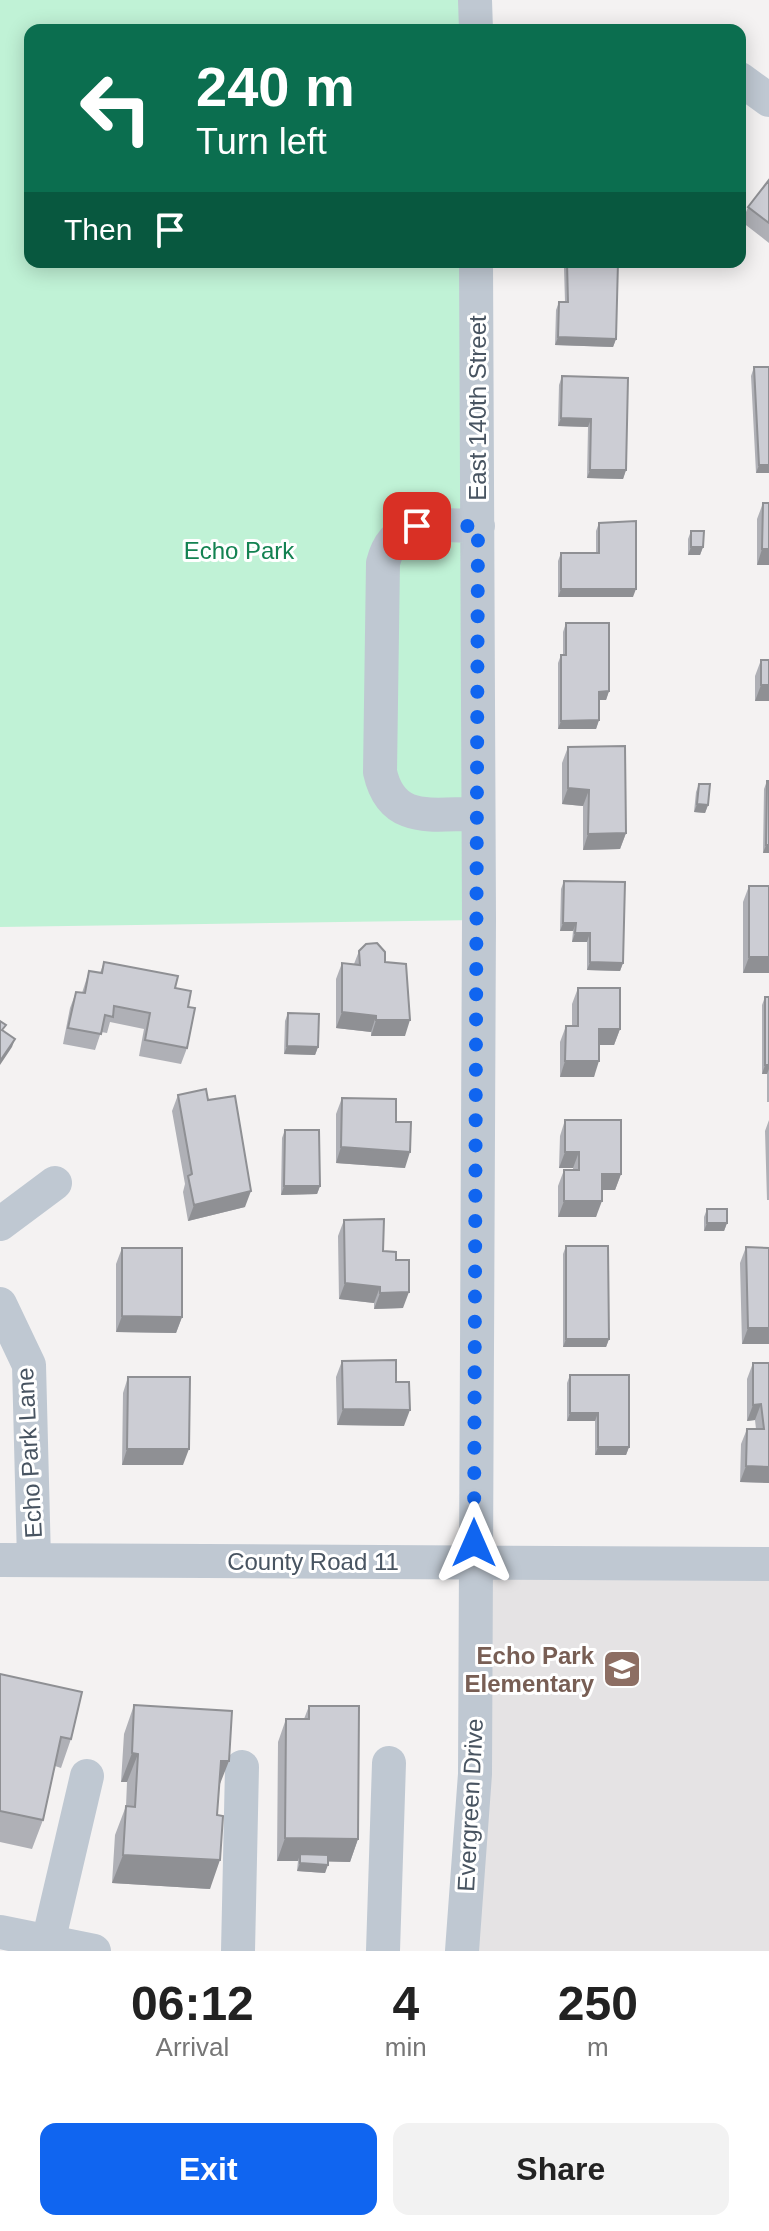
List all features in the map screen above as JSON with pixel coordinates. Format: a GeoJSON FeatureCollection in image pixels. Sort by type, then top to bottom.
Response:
{"type":"FeatureCollection","features":[{"type":"Feature","properties":{"kind":"street"},"geometry":{"type":"LineString","coordinates":[[475,0],[476,24]]}},
{"type":"Feature","properties":{"kind":"street"},"geometry":{"type":"LineString","coordinates":[[746,83],[769,100]]}},
{"type":"Feature","properties":{"kind":"street","name":"East 140th Street"},"geometry":{"type":"LineString","coordinates":[[474,1562],[478,814],[476,268]]}},
{"type":"Feature","properties":{"kind":"street"},"geometry":{"type":"LineString","coordinates":[[478,526],[417,526],[401,532],[388,543],[383,563],[380,772],[384,792],[394,805],[408,812],[478,814]]}},
{"type":"Feature","properties":{"kind":"street"},"geometry":{"type":"LineString","coordinates":[[0,1224],[55,1183]]}},
{"type":"Feature","properties":{"kind":"street","name":"Echo Park Lane"},"geometry":{"type":"LineString","coordinates":[[0,1304],[29,1365],[34,1560]]}},
{"type":"Feature","properties":{"kind":"street","name":"County Road 11"},"geometry":{"type":"LineString","coordinates":[[0,1560],[769,1564]]}},
{"type":"Feature","properties":{"kind":"street","name":"Evergreen Drive"},"geometry":{"type":"LineString","coordinates":[[462,1951],[475,1774],[474,1562]]}},
{"type":"Feature","properties":{"kind":"street"},"geometry":{"type":"LineString","coordinates":[[383,1951],[389,1763]]}},
{"type":"Feature","properties":{"kind":"street"},"geometry":{"type":"LineString","coordinates":[[238,1951],[242,1767]]}},
{"type":"Feature","properties":{"kind":"street"},"geometry":{"type":"LineString","coordinates":[[47,1946],[87,1776]]}},
{"type":"Feature","properties":{"kind":"street"},"geometry":{"type":"LineString","coordinates":[[0,1932],[47,1946],[94,1951]]}},
{"type":"Feature","properties":{"kind":"shaded area","name":"Echo Park Elementary"},"geometry":{"type":"Polygon","coordinates":[[[474,1562],[769,1564],[769,1951],[462,1951],[474,1562]]]}},
{"type":"Feature","properties":{"kind":"green space","name":"Echo Park"},"geometry":{"type":"Polygon","coordinates":[[[0,0],[475,0],[476,24],[24,24],[24,268],[476,268],[479,920],[0,927],[0,0]]]}},
{"type":"Feature","properties":{"kind":"building"},"geometry":{"type":"Polygon","coordinates":[[[769,180],[769,223],[748,207],[769,180]]]}},
{"type":"Feature","properties":{"kind":"building"},"geometry":{"type":"Polygon","coordinates":[[[567,268],[618,268],[616,339],[558,337],[559,302],[568,302],[567,268]]]}},
{"type":"Feature","properties":{"kind":"building"},"geometry":{"type":"Polygon","coordinates":[[[754,367],[769,367],[769,465],[759,465],[754,367]]]}},
{"type":"Feature","properties":{"kind":"building"},"geometry":{"type":"Polygon","coordinates":[[[562,376],[628,378],[626,470],[590,470],[591,419],[561,418],[562,376]]]}},
{"type":"Feature","properties":{"kind":"building"},"geometry":{"type":"Polygon","coordinates":[[[763,503],[769,503],[769,549],[762,549],[763,503]]]}},
{"type":"Feature","properties":{"kind":"building"},"geometry":{"type":"Polygon","coordinates":[[[636,521],[636,589],[561,589],[561,553],[599,553],[599,523],[636,521]]]}},
{"type":"Feature","properties":{"kind":"building"},"geometry":{"type":"Polygon","coordinates":[[[691,531],[704,531],[703,547],[691,547],[691,531]]]}},
{"type":"Feature","properties":{"kind":"building"},"geometry":{"type":"Polygon","coordinates":[[[566,623],[609,623],[609,691],[599,692],[599,720],[561,721],[561,655],[566,655],[566,623]]]}},
{"type":"Feature","properties":{"kind":"building"},"geometry":{"type":"Polygon","coordinates":[[[761,660],[769,660],[769,685],[761,685],[761,660]]]}},
{"type":"Feature","properties":{"kind":"building"},"geometry":{"type":"Polygon","coordinates":[[[625,746],[626,833],[588,834],[589,790],[568,788],[568,747],[625,746]]]}},
{"type":"Feature","properties":{"kind":"building"},"geometry":{"type":"Polygon","coordinates":[[[769,781],[769,845],[766,845],[769,781]]]}},
{"type":"Feature","properties":{"kind":"building"},"geometry":{"type":"Polygon","coordinates":[[[699,784],[710,784],[708,805],[697,804],[699,784]]]}},
{"type":"Feature","properties":{"kind":"building"},"geometry":{"type":"Polygon","coordinates":[[[564,881],[625,882],[623,963],[590,962],[590,933],[575,933],[576,923],[563,923],[564,881]]]}},
{"type":"Feature","properties":{"kind":"building"},"geometry":{"type":"Polygon","coordinates":[[[749,886],[769,886],[769,957],[749,957],[749,886]]]}},
{"type":"Feature","properties":{"kind":"building"},"geometry":{"type":"Polygon","coordinates":[[[377,943],[385,952],[385,962],[406,964],[410,1020],[376,1020],[376,1016],[342,1012],[342,963],[360,965],[359,951],[366,944],[377,943]]]}},
{"type":"Feature","properties":{"kind":"building"},"geometry":{"type":"Polygon","coordinates":[[[104,962],[178,976],[175,988],[191,991],[188,1007],[195,1008],[187,1048],[145,1040],[150,1013],[114,1006],[113,1017],[105,1015],[101,1034],[68,1028],[76,992],[85,993],[89,971],[102,973],[104,962]]]}},
{"type":"Feature","properties":{"kind":"building"},"geometry":{"type":"Polygon","coordinates":[[[578,988],[620,988],[620,1029],[599,1029],[599,1061],[565,1061],[566,1026],[578,1026],[578,988]]]}},
{"type":"Feature","properties":{"kind":"building"},"geometry":{"type":"Polygon","coordinates":[[[765,997],[769,997],[769,1065],[765,1065],[765,997]]]}},
{"type":"Feature","properties":{"kind":"building"},"geometry":{"type":"Polygon","coordinates":[[[288,1013],[319,1014],[318,1047],[287,1046],[288,1013]]]}},
{"type":"Feature","properties":{"kind":"building"},"geometry":{"type":"Polygon","coordinates":[[[0,1021],[6,1025],[2,1030],[15,1039],[0,1061],[0,1021]]]}},
{"type":"Feature","properties":{"kind":"building"},"geometry":{"type":"Polygon","coordinates":[[[206,1089],[208,1100],[235,1096],[251,1191],[194,1205],[188,1176],[192,1174],[178,1095],[206,1089]]]}},
{"type":"Feature","properties":{"kind":"building"},"geometry":{"type":"Polygon","coordinates":[[[342,1098],[396,1099],[396,1122],[411,1122],[410,1152],[341,1147],[342,1098]]]}},
{"type":"Feature","properties":{"kind":"building"},"geometry":{"type":"Polygon","coordinates":[[[565,1120],[621,1120],[621,1174],[602,1174],[602,1201],[564,1201],[564,1170],[579,1170],[579,1152],[565,1152],[565,1120]]]}},
{"type":"Feature","properties":{"kind":"building"},"geometry":{"type":"Polygon","coordinates":[[[285,1130],[319,1130],[320,1186],[284,1186],[285,1130]]]}},
{"type":"Feature","properties":{"kind":"building"},"geometry":{"type":"Polygon","coordinates":[[[707,1209],[727,1209],[727,1223],[707,1223],[707,1209]]]}},
{"type":"Feature","properties":{"kind":"building"},"geometry":{"type":"Polygon","coordinates":[[[384,1219],[383,1251],[396,1252],[396,1260],[409,1260],[409,1292],[380,1293],[380,1287],[345,1283],[344,1220],[384,1219]]]}},
{"type":"Feature","properties":{"kind":"building"},"geometry":{"type":"Polygon","coordinates":[[[566,1246],[608,1246],[609,1339],[566,1339],[566,1246]]]}},
{"type":"Feature","properties":{"kind":"building"},"geometry":{"type":"Polygon","coordinates":[[[746,1247],[769,1248],[769,1328],[748,1328],[746,1247]]]}},
{"type":"Feature","properties":{"kind":"building"},"geometry":{"type":"Polygon","coordinates":[[[122,1248],[182,1248],[182,1317],[122,1316],[122,1248]]]}},
{"type":"Feature","properties":{"kind":"building"},"geometry":{"type":"Polygon","coordinates":[[[396,1360],[396,1382],[409,1382],[410,1410],[343,1409],[342,1361],[396,1360]]]}},
{"type":"Feature","properties":{"kind":"building"},"geometry":{"type":"Polygon","coordinates":[[[753,1363],[769,1363],[769,1467],[746,1466],[747,1429],[764,1429],[761,1404],[753,1405],[753,1363]]]}},
{"type":"Feature","properties":{"kind":"building"},"geometry":{"type":"Polygon","coordinates":[[[570,1375],[629,1375],[629,1447],[598,1447],[598,1413],[570,1413],[570,1375]]]}},
{"type":"Feature","properties":{"kind":"building"},"geometry":{"type":"Polygon","coordinates":[[[128,1377],[190,1377],[189,1449],[127,1449],[128,1377]]]}},
{"type":"Feature","properties":{"kind":"building"},"geometry":{"type":"Polygon","coordinates":[[[0,1674],[82,1692],[71,1739],[61,1737],[43,1820],[0,1811],[0,1674]]]}},
{"type":"Feature","properties":{"kind":"building"},"geometry":{"type":"Polygon","coordinates":[[[134,1705],[232,1711],[229,1761],[221,1761],[217,1815],[223,1816],[220,1860],[123,1855],[126,1806],[135,1807],[138,1754],[132,1753],[134,1705]]]}},
{"type":"Feature","properties":{"kind":"building"},"geometry":{"type":"Polygon","coordinates":[[[309,1706],[359,1706],[358,1839],[285,1838],[286,1719],[309,1719],[309,1706]]]}},
{"type":"Feature","properties":{"kind":"building"},"geometry":{"type":"Polygon","coordinates":[[[300,1854],[328,1855],[328,1865],[300,1863],[300,1854]]]}},
{"type":"Feature","properties":{"kind":"place","name":"Echo Park Elementary"},"geometry":{"type":"Point","coordinates":[622,1669]}},
{"type":"Feature","properties":{"kind":"route"},"geometry":{"type":"LineString","coordinates":[[417,526],[478,526],[479,920],[474,1543]]}}]}
